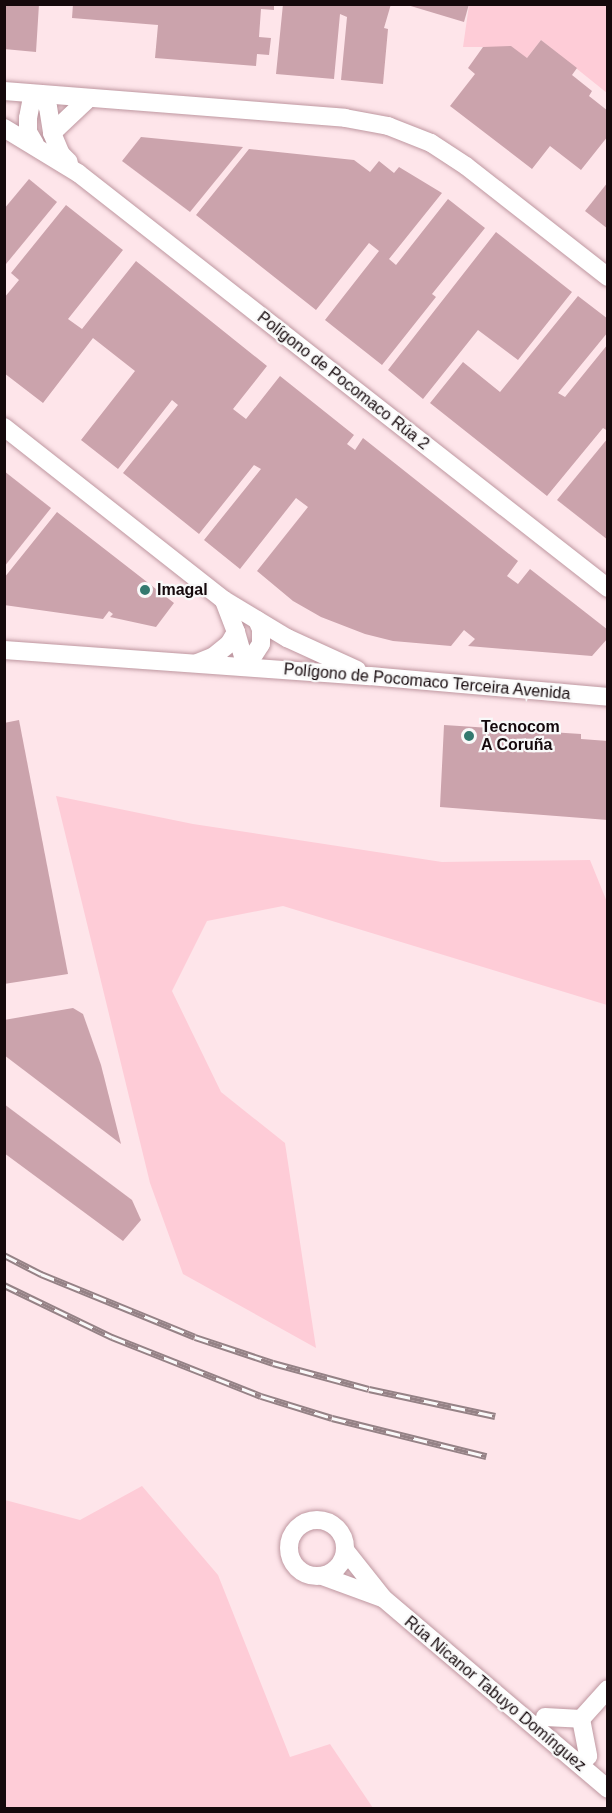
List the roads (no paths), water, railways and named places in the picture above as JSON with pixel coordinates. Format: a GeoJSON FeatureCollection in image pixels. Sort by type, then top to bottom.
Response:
{"type":"FeatureCollection","features":[{"type":"Feature","properties":{"kind":"street"},"geometry":{"type":"LineString","coordinates":[[4,91],[345,118],[388,126],[431,143],[466,166],[608,277]]}},
{"type":"Feature","properties":{"kind":"street"},"geometry":{"type":"LineString","coordinates":[[35,144],[28,132],[28,118],[31,103],[41,94]]}},
{"type":"Feature","properties":{"kind":"street","name":"Polígono de Pocomaco Rúa 2"},"geometry":{"type":"LineString","coordinates":[[41,94],[48,107],[52,133],[61,154],[78,173]]}},
{"type":"Feature","properties":{"kind":"street"},"geometry":{"type":"LineString","coordinates":[[52,133],[89,98]]}},
{"type":"Feature","properties":{"kind":"street","name":"Polígono de Pocomaco Rúa 2"},"geometry":{"type":"LineString","coordinates":[[4,128],[35,144],[78,173],[608,588]]}},
{"type":"Feature","properties":{"kind":"street"},"geometry":{"type":"LineString","coordinates":[[4,427],[224,600],[318,654],[370,676]]}},
{"type":"Feature","properties":{"kind":"street"},"geometry":{"type":"LineString","coordinates":[[224,600],[246,667]]}},
{"type":"Feature","properties":{"kind":"street"},"geometry":{"type":"LineString","coordinates":[[246,667],[261,644],[261,629],[257,620]]}},
{"type":"Feature","properties":{"kind":"street"},"geometry":{"type":"LineString","coordinates":[[196,663],[214,656],[229,644],[236,632]]}},
{"type":"Feature","properties":{"kind":"street"},"geometry":{"type":"LineString","coordinates":[[4,645],[27,651]]}},
{"type":"Feature","properties":{"kind":"street","name":"Polígono de Pocomaco Terceira Avenida"},"geometry":{"type":"LineString","coordinates":[[4,650],[370,676],[608,697]]}},
{"type":"Feature","properties":{"kind":"street"},"geometry":{"type":"LineString","coordinates":[[318,1520],[330,1524],[344,1540],[345,1550],[341,1564],[331,1573],[322,1576],[308,1575],[292,1561],[289,1544],[296,1530],[309,1522],[318,1520]]}},
{"type":"Feature","properties":{"kind":"street","name":"Rúa Nicanor Tabuyo Domínguez"},"geometry":{"type":"LineString","coordinates":[[345,1550],[383,1598],[608,1789]]}},
{"type":"Feature","properties":{"kind":"street","name":"Rúa Nicanor Tabuyo Domínguez"},"geometry":{"type":"LineString","coordinates":[[322,1576],[383,1598]]}},
{"type":"Feature","properties":{"kind":"street"},"geometry":{"type":"LineString","coordinates":[[545,1718],[581,1719],[608,1689]]}},
{"type":"Feature","properties":{"kind":"street"},"geometry":{"type":"LineString","coordinates":[[581,1719],[588,1756]]}},
{"type":"Feature","properties":{"kind":"railway"},"geometry":{"type":"LineString","coordinates":[[4,1255],[41,1274],[195,1337],[273,1363],[369,1389],[495,1416]]}},
{"type":"Feature","properties":{"kind":"railway"},"geometry":{"type":"LineString","coordinates":[[4,1285],[112,1337],[261,1396],[332,1418],[486,1456]]}},
{"type":"Feature","properties":{"kind":"place","name":"Imagal"},"geometry":{"type":"Point","coordinates":[145,590]}},
{"type":"Feature","properties":{"kind":"place","name":"Tecnocom A Coruña"},"geometry":{"type":"Point","coordinates":[469,736]}}]}
